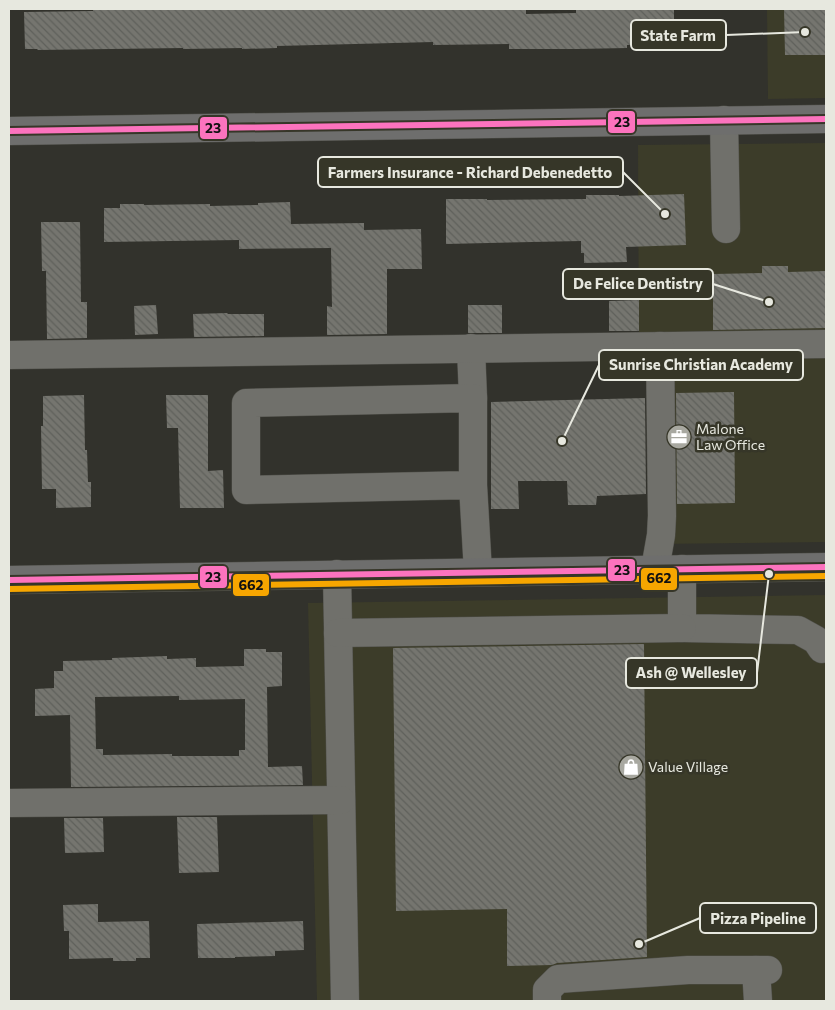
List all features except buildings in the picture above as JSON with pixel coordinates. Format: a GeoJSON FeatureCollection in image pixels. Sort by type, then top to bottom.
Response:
{"type":"FeatureCollection","features":[{"type":"Feature","properties":{"kind":"main road"},"geometry":{"type":"LineString","coordinates":[[9,131],[826,119]]}},
{"type":"Feature","properties":{"kind":"main road"},"geometry":{"type":"LineString","coordinates":[[9,580],[826,567]]}},
{"type":"Feature","properties":{"kind":"lane"},"geometry":{"type":"LineString","coordinates":[[724,120],[726,229]]}},
{"type":"Feature","properties":{"kind":"lane"},"geometry":{"type":"LineString","coordinates":[[9,355],[826,344]]}},
{"type":"Feature","properties":{"kind":"lane"},"geometry":{"type":"LineString","coordinates":[[660,346],[661,535],[682,628]]}},
{"type":"Feature","properties":{"kind":"lane"},"geometry":{"type":"LineString","coordinates":[[472,348],[473,485],[478,572]]}},
{"type":"Feature","properties":{"kind":"lane"},"geometry":{"type":"LineString","coordinates":[[473,398],[246,403],[246,490],[473,485]]}},
{"type":"Feature","properties":{"kind":"lane"},"geometry":{"type":"LineString","coordinates":[[337,574],[345,1001]]}},
{"type":"Feature","properties":{"kind":"lane"},"geometry":{"type":"LineString","coordinates":[[338,632],[682,628],[798,630],[816,640],[822,648],[826,648]]}},
{"type":"Feature","properties":{"kind":"lane"},"geometry":{"type":"LineString","coordinates":[[9,803],[341,800]]}},
{"type":"Feature","properties":{"kind":"lane"},"geometry":{"type":"LineString","coordinates":[[547,1001],[547,990],[558,979],[688,970],[762,970],[758,1001]]}},
{"type":"Feature","properties":{"kind":"shaded area"},"geometry":{"type":"Polygon","coordinates":[[[767,9],[826,9],[826,98],[768,99],[767,9]]]}},
{"type":"Feature","properties":{"kind":"shaded area"},"geometry":{"type":"Polygon","coordinates":[[[826,143],[826,542],[654,544],[652,360],[639,361],[638,145],[826,143]]]}},
{"type":"Feature","properties":{"kind":"shaded area"},"geometry":{"type":"Polygon","coordinates":[[[826,595],[826,1001],[317,1001],[308,603],[826,595]]]}},
{"type":"Feature","properties":{"kind":"transit line","name":"23"},"geometry":{"type":"LineString","coordinates":[[9,131],[826,119]]}},
{"type":"Feature","properties":{"kind":"transit line","name":"23"},"geometry":{"type":"LineString","coordinates":[[9,580],[826,567]]}},
{"type":"Feature","properties":{"kind":"transit line","name":"662"},"geometry":{"type":"LineString","coordinates":[[9,589],[826,576]]}},
{"type":"Feature","properties":{"kind":"place","name":"State Farm"},"geometry":{"type":"Point","coordinates":[805,32]}},
{"type":"Feature","properties":{"kind":"place","name":"Farmers Insurance - Richard Debenedetto"},"geometry":{"type":"Point","coordinates":[665,214]}},
{"type":"Feature","properties":{"kind":"place","name":"De Felice Dentistry"},"geometry":{"type":"Point","coordinates":[769,302]}},
{"type":"Feature","properties":{"kind":"place","name":"Malone Law Office"},"geometry":{"type":"Point","coordinates":[679,437]}},
{"type":"Feature","properties":{"kind":"place","name":"Sunrise Christian Academy"},"geometry":{"type":"Point","coordinates":[562,441]}},
{"type":"Feature","properties":{"kind":"place","name":"Ash @ Wellesley"},"geometry":{"type":"Point","coordinates":[769,574]}},
{"type":"Feature","properties":{"kind":"place","name":"Value Village"},"geometry":{"type":"Point","coordinates":[631,767]}},
{"type":"Feature","properties":{"kind":"place","name":"Pizza Pipeline"},"geometry":{"type":"Point","coordinates":[639,944]}}]}
